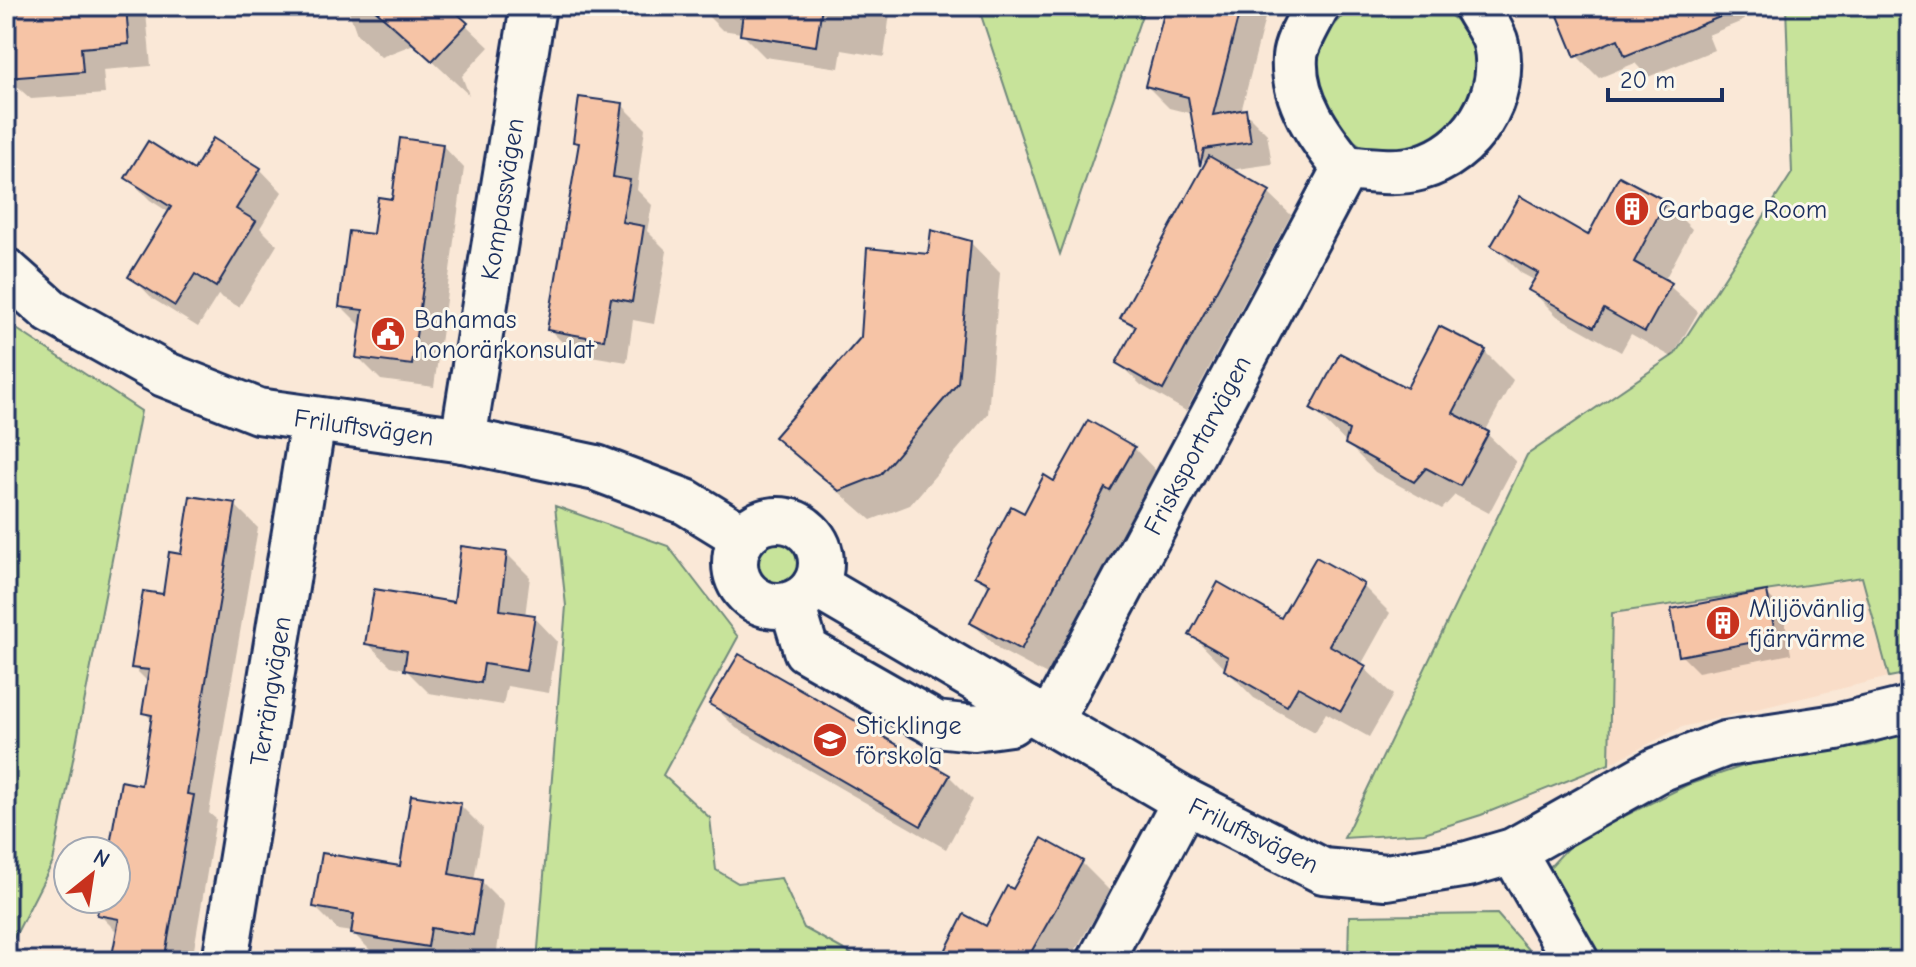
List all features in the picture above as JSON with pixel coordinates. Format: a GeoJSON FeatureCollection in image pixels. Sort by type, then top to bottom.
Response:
{"type":"FeatureCollection","features":[{"type":"Feature","properties":{"kind":"street","name":"Kompassvägen"},"geometry":{"type":"LineString","coordinates":[[463,440],[533,6]]}},
{"type":"Feature","properties":{"kind":"street"},"geometry":{"type":"LineString","coordinates":[[1317,6],[1295,56],[1302,102],[1320,138],[1345,168],[1418,168],[1455,152],[1484,118],[1498,86],[1496,43],[1476,6]]}},
{"type":"Feature","properties":{"kind":"street","name":"Frisksportarvägen"},"geometry":{"type":"LineString","coordinates":[[1039,715],[1345,168]]}},
{"type":"Feature","properties":{"kind":"street","name":"Friluftsvägen"},"geometry":{"type":"LineString","coordinates":[[6,271],[51,311],[164,374],[258,411],[463,440],[596,468],[686,502],[743,537]]}},
{"type":"Feature","properties":{"kind":"street","name":"Terrängvägen"},"geometry":{"type":"LineString","coordinates":[[225,961],[313,421]]}},
{"type":"Feature","properties":{"kind":"street"},"geometry":{"type":"LineString","coordinates":[[766,521],[794,522],[806,529],[820,551],[820,574],[804,594],[768,606],[757,601],[740,585],[734,560],[743,537],[766,521]]}},
{"type":"Feature","properties":{"kind":"street","name":"Friluftsvägen"},"geometry":{"type":"LineString","coordinates":[[804,594],[1039,715],[1185,801],[1323,871],[1386,877],[1468,864],[1513,851],[1657,770],[1725,744],[1836,727],[1910,709]]}},
{"type":"Feature","properties":{"kind":"street"},"geometry":{"type":"LineString","coordinates":[[804,594],[806,650],[936,724],[974,728],[1039,715]]}},
{"type":"Feature","properties":{"kind":"street"},"geometry":{"type":"LineString","coordinates":[[1100,961],[1185,801]]}},
{"type":"Feature","properties":{"kind":"street"},"geometry":{"type":"LineString","coordinates":[[1513,851],[1576,961]]}},
{"type":"Feature","properties":{"kind":"shaded area"},"geometry":{"type":"Polygon","coordinates":[[[1863,577],[1889,677],[1682,727],[1609,764],[1612,613],[1863,577]]]}},
{"type":"Feature","properties":{"kind":"green space"},"geometry":{"type":"Polygon","coordinates":[[[978,6],[1145,6],[1060,254],[978,6]]]}},
{"type":"Feature","properties":{"kind":"green space"},"geometry":{"type":"Polygon","coordinates":[[[1356,6],[1439,6],[1463,26],[1475,50],[1478,76],[1473,103],[1440,143],[1388,154],[1363,147],[1341,132],[1317,85],[1318,59],[1327,34],[1344,14],[1356,6]]]}},
{"type":"Feature","properties":{"kind":"green space"},"geometry":{"type":"Polygon","coordinates":[[[1786,6],[1910,6],[1910,673],[1889,677],[1862,577],[1612,613],[1609,764],[1481,815],[1424,833],[1344,838],[1527,455],[1675,354],[1792,173],[1786,6]]]}},
{"type":"Feature","properties":{"kind":"green space"},"geometry":{"type":"Polygon","coordinates":[[[6,322],[141,411],[58,835],[52,835],[52,864],[6,954],[6,322]]]}},
{"type":"Feature","properties":{"kind":"green space"},"geometry":{"type":"Polygon","coordinates":[[[555,506],[668,546],[738,637],[663,775],[710,818],[716,870],[738,883],[781,878],[804,928],[864,961],[537,961],[566,606],[555,506]]]}},
{"type":"Feature","properties":{"kind":"green space"},"geometry":{"type":"Polygon","coordinates":[[[778,539],[795,546],[802,563],[795,580],[778,587],[761,580],[754,563],[761,546],[778,539]]]}},
{"type":"Feature","properties":{"kind":"green space"},"geometry":{"type":"Polygon","coordinates":[[[1910,730],[1910,961],[1591,961],[1548,869],[1574,841],[1687,785],[1749,764],[1870,745],[1910,730]]]}},
{"type":"Feature","properties":{"kind":"green space"},"geometry":{"type":"Polygon","coordinates":[[[1497,914],[1538,961],[1348,961],[1349,916],[1497,914]]]}},
{"type":"Feature","properties":{"kind":"building"},"geometry":{"type":"Polygon","coordinates":[[[6,6],[126,6],[129,44],[81,48],[83,72],[6,78],[6,6]]]}},
{"type":"Feature","properties":{"kind":"building"},"geometry":{"type":"Polygon","coordinates":[[[371,6],[449,6],[468,23],[432,61],[371,6]]]}},
{"type":"Feature","properties":{"kind":"building"},"geometry":{"type":"Polygon","coordinates":[[[744,6],[822,6],[816,46],[740,35],[744,6]]]}},
{"type":"Feature","properties":{"kind":"building"},"geometry":{"type":"Polygon","coordinates":[[[1166,6],[1241,6],[1213,115],[1246,109],[1251,142],[1204,149],[1200,166],[1188,97],[1145,86],[1166,6]]]}},
{"type":"Feature","properties":{"kind":"building"},"geometry":{"type":"Polygon","coordinates":[[[1554,6],[1744,7],[1625,56],[1618,39],[1575,57],[1554,6]]]}},
{"type":"Feature","properties":{"kind":"building"},"geometry":{"type":"Polygon","coordinates":[[[579,97],[623,103],[613,177],[630,180],[622,222],[644,226],[632,302],[611,298],[604,340],[547,330],[579,143],[573,142],[579,97]]]}},
{"type":"Feature","properties":{"kind":"building"},"geometry":{"type":"Polygon","coordinates":[[[213,138],[261,168],[236,209],[256,221],[216,287],[195,274],[175,306],[128,277],[171,207],[125,178],[148,141],[194,170],[213,138]]]}},
{"type":"Feature","properties":{"kind":"building"},"geometry":{"type":"Polygon","coordinates":[[[400,138],[443,144],[412,365],[356,358],[363,310],[339,307],[349,231],[373,234],[378,197],[392,199],[400,138]]]}},
{"type":"Feature","properties":{"kind":"building"},"geometry":{"type":"Polygon","coordinates":[[[1209,156],[1270,191],[1163,390],[1116,363],[1136,326],[1120,318],[1209,156]]]}},
{"type":"Feature","properties":{"kind":"building"},"geometry":{"type":"Polygon","coordinates":[[[1619,176],[1666,201],[1634,262],[1672,283],[1645,332],[1604,309],[1594,327],[1528,290],[1538,273],[1491,246],[1520,196],[1588,235],[1619,176]]]}},
{"type":"Feature","properties":{"kind":"building"},"geometry":{"type":"Polygon","coordinates":[[[931,230],[971,241],[958,383],[880,475],[839,491],[774,437],[861,337],[867,248],[928,254],[931,230]]]}},
{"type":"Feature","properties":{"kind":"building"},"geometry":{"type":"Polygon","coordinates":[[[1439,326],[1486,350],[1453,413],[1489,432],[1460,486],[1426,468],[1414,482],[1345,444],[1349,430],[1310,409],[1340,353],[1407,388],[1439,326]]]}},
{"type":"Feature","properties":{"kind":"building"},"geometry":{"type":"Polygon","coordinates":[[[1088,420],[1135,447],[1110,491],[1105,488],[1021,650],[970,623],[990,584],[974,576],[1011,506],[1024,513],[1044,475],[1054,481],[1088,420]]]}},
{"type":"Feature","properties":{"kind":"building"},"geometry":{"type":"Polygon","coordinates":[[[190,496],[236,503],[187,794],[194,795],[164,961],[111,961],[119,919],[97,915],[132,915],[132,835],[112,835],[121,781],[141,785],[152,715],[142,713],[149,670],[131,668],[143,591],[163,594],[169,552],[181,554],[190,496]]]}},
{"type":"Feature","properties":{"kind":"building"},"geometry":{"type":"Polygon","coordinates":[[[461,546],[507,552],[500,610],[535,615],[526,671],[484,664],[481,683],[404,670],[407,651],[365,644],[374,589],[454,602],[461,546]]]}},
{"type":"Feature","properties":{"kind":"building"},"geometry":{"type":"Polygon","coordinates":[[[1316,557],[1364,584],[1329,645],[1366,666],[1341,711],[1298,687],[1287,706],[1224,670],[1228,657],[1189,635],[1218,582],[1281,618],[1316,557]]]}},
{"type":"Feature","properties":{"kind":"building","name":"Miljövänlig fjärrvärme"},"geometry":{"type":"Polygon","coordinates":[[[1767,591],[1776,638],[1679,656],[1671,609],[1767,591]]]}},
{"type":"Feature","properties":{"kind":"building","name":"Sticklinge förskola"},"geometry":{"type":"Polygon","coordinates":[[[739,654],[950,775],[921,826],[709,704],[739,654]]]}},
{"type":"Feature","properties":{"kind":"building"},"geometry":{"type":"Polygon","coordinates":[[[411,795],[461,803],[449,874],[482,880],[473,935],[431,928],[428,947],[351,934],[354,914],[313,907],[322,853],[400,866],[411,795]]]}},
{"type":"Feature","properties":{"kind":"building"},"geometry":{"type":"Polygon","coordinates":[[[1042,838],[1083,861],[1026,961],[940,961],[964,914],[986,926],[1007,886],[1013,889],[1042,838]]]}},
{"type":"Feature","properties":{"kind":"place","name":"Garbage Room"},"geometry":{"type":"Point","coordinates":[1632,209]}},
{"type":"Feature","properties":{"kind":"place","name":"Bahamas honorärkonsulat"},"geometry":{"type":"Point","coordinates":[388,334]}},
{"type":"Feature","properties":{"kind":"place","name":"Miljövänlig fjärrvärme"},"geometry":{"type":"Point","coordinates":[1723,623]}},
{"type":"Feature","properties":{"kind":"place","name":"Sticklinge förskola"},"geometry":{"type":"Point","coordinates":[830,740]}}]}
